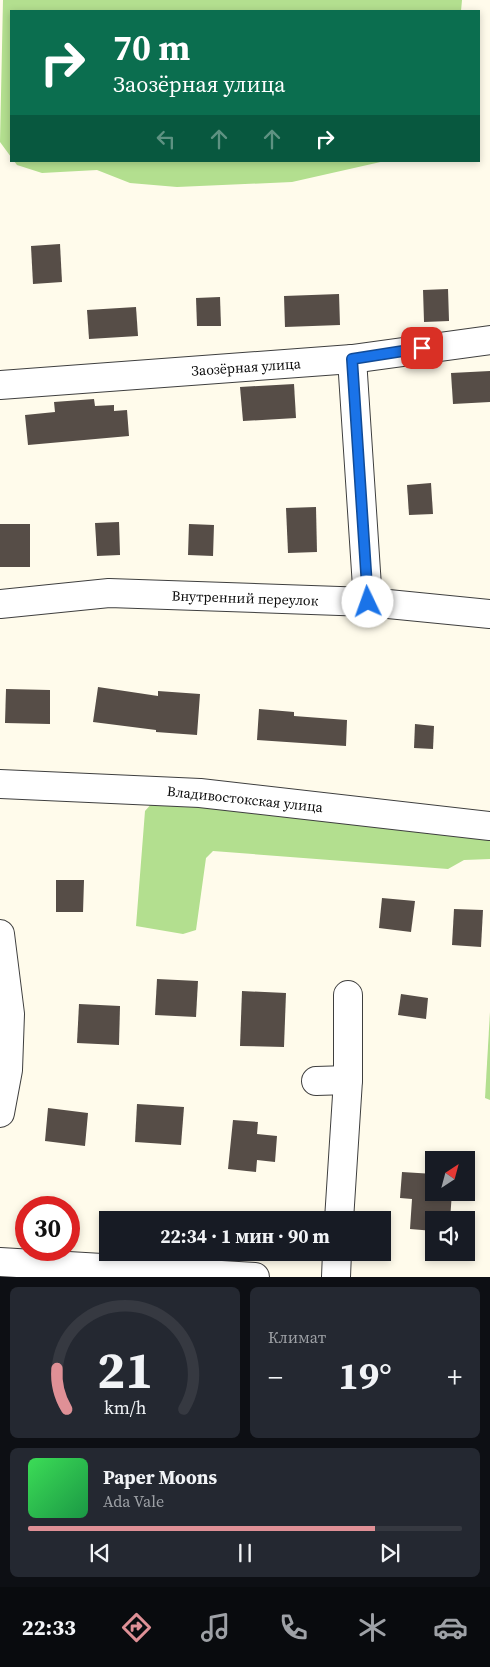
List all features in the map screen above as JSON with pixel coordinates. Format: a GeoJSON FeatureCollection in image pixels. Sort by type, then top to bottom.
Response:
{"type":"FeatureCollection","features":[{"type":"Feature","properties":{"kind":"street","name":"Заозёрная улица"},"geometry":{"type":"LineString","coordinates":[[0,384],[352,359],[490,340]]}},
{"type":"Feature","properties":{"kind":"street"},"geometry":{"type":"LineString","coordinates":[[352,359],[368,602]]}},
{"type":"Feature","properties":{"kind":"street","name":"Внутренний переулок"},"geometry":{"type":"LineString","coordinates":[[0,604],[109,592],[368,602],[490,614]]}},
{"type":"Feature","properties":{"kind":"street","name":"Владивостокская улица"},"geometry":{"type":"LineString","coordinates":[[0,784],[200,793],[490,826]]}},
{"type":"Feature","properties":{"kind":"street"},"geometry":{"type":"LineString","coordinates":[[0,934],[10,1014],[8,1070],[1,1097]]}},
{"type":"Feature","properties":{"kind":"street"},"geometry":{"type":"LineString","coordinates":[[340,1211],[348,1080],[348,995]]}},
{"type":"Feature","properties":{"kind":"street"},"geometry":{"type":"LineString","coordinates":[[316,1081],[348,1080]]}},
{"type":"Feature","properties":{"kind":"street"},"geometry":{"type":"LineString","coordinates":[[336,1277],[337,1261]]}},
{"type":"Feature","properties":{"kind":"street"},"geometry":{"type":"LineString","coordinates":[[0,1262],[255,1277]]}},
{"type":"Feature","properties":{"kind":"green space"},"geometry":{"type":"Polygon","coordinates":[[[3,0],[462,0],[461,10],[10,10],[10,156],[0,142],[3,0]]]}},
{"type":"Feature","properties":{"kind":"green space"},"geometry":{"type":"Polygon","coordinates":[[[15,162],[381,162],[292,182],[177,187],[130,183],[97,170],[42,173],[17,165],[15,162]]]}},
{"type":"Feature","properties":{"kind":"green space"},"geometry":{"type":"Polygon","coordinates":[[[153,802],[490,838],[490,859],[464,860],[448,869],[213,851],[206,858],[196,930],[183,934],[136,926],[145,811],[153,802]]]}},
{"type":"Feature","properties":{"kind":"green space"},"geometry":{"type":"Polygon","coordinates":[[[490,1012],[490,1100],[485,1098],[490,1012]]]}},
{"type":"Feature","properties":{"kind":"building"},"geometry":{"type":"Polygon","coordinates":[[[60,244],[62,282],[33,284],[31,246],[60,244]]]}},
{"type":"Feature","properties":{"kind":"building"},"geometry":{"type":"Polygon","coordinates":[[[448,289],[449,321],[424,322],[423,290],[448,289]]]}},
{"type":"Feature","properties":{"kind":"building"},"geometry":{"type":"Polygon","coordinates":[[[339,294],[340,325],[285,327],[284,296],[339,294]]]}},
{"type":"Feature","properties":{"kind":"building"},"geometry":{"type":"Polygon","coordinates":[[[220,297],[221,326],[197,326],[196,298],[220,297]]]}},
{"type":"Feature","properties":{"kind":"building"},"geometry":{"type":"Polygon","coordinates":[[[136,307],[138,336],[89,339],[87,310],[136,307]]]}},
{"type":"Feature","properties":{"kind":"building"},"geometry":{"type":"Polygon","coordinates":[[[490,371],[490,402],[453,404],[451,373],[490,371]]]}},
{"type":"Feature","properties":{"kind":"building"},"geometry":{"type":"Polygon","coordinates":[[[294,384],[296,418],[243,421],[240,387],[294,384]]]}},
{"type":"Feature","properties":{"kind":"building"},"geometry":{"type":"Polygon","coordinates":[[[94,399],[95,406],[114,405],[114,411],[127,410],[129,436],[28,445],[25,415],[55,412],[54,402],[94,399]]]}},
{"type":"Feature","properties":{"kind":"building"},"geometry":{"type":"Polygon","coordinates":[[[431,483],[433,514],[409,515],[407,485],[431,483]]]}},
{"type":"Feature","properties":{"kind":"building"},"geometry":{"type":"Polygon","coordinates":[[[316,507],[317,552],[288,553],[286,508],[316,507]]]}},
{"type":"Feature","properties":{"kind":"building"},"geometry":{"type":"Polygon","coordinates":[[[119,522],[120,555],[97,556],[95,523],[119,522]]]}},
{"type":"Feature","properties":{"kind":"building"},"geometry":{"type":"Polygon","coordinates":[[[0,524],[30,524],[30,567],[0,567],[0,524]]]}},
{"type":"Feature","properties":{"kind":"building"},"geometry":{"type":"Polygon","coordinates":[[[189,524],[214,525],[213,556],[188,555],[189,524]]]}},
{"type":"Feature","properties":{"kind":"building"},"geometry":{"type":"Polygon","coordinates":[[[98,687],[158,696],[158,691],[200,694],[197,735],[156,732],[156,730],[93,722],[98,687]]]}},
{"type":"Feature","properties":{"kind":"building"},"geometry":{"type":"Polygon","coordinates":[[[6,689],[50,690],[50,724],[5,723],[6,689]]]}},
{"type":"Feature","properties":{"kind":"building"},"geometry":{"type":"Polygon","coordinates":[[[259,709],[294,712],[294,716],[347,720],[346,746],[257,740],[259,709]]]}},
{"type":"Feature","properties":{"kind":"building"},"geometry":{"type":"Polygon","coordinates":[[[415,724],[434,726],[433,749],[414,748],[415,724]]]}},
{"type":"Feature","properties":{"kind":"building"},"geometry":{"type":"Polygon","coordinates":[[[56,880],[84,880],[83,912],[56,912],[56,880]]]}},
{"type":"Feature","properties":{"kind":"building"},"geometry":{"type":"Polygon","coordinates":[[[382,898],[415,901],[411,932],[379,928],[382,898]]]}},
{"type":"Feature","properties":{"kind":"building"},"geometry":{"type":"Polygon","coordinates":[[[454,909],[483,910],[481,947],[452,945],[454,909]]]}},
{"type":"Feature","properties":{"kind":"building"},"geometry":{"type":"Polygon","coordinates":[[[157,979],[198,981],[196,1017],[155,1015],[157,979]]]}},
{"type":"Feature","properties":{"kind":"building"},"geometry":{"type":"Polygon","coordinates":[[[242,991],[286,993],[284,1047],[240,1046],[242,991]]]}},
{"type":"Feature","properties":{"kind":"building"},"geometry":{"type":"Polygon","coordinates":[[[401,994],[428,998],[426,1019],[398,1015],[401,994]]]}},
{"type":"Feature","properties":{"kind":"building"},"geometry":{"type":"Polygon","coordinates":[[[79,1004],[120,1006],[119,1045],[77,1043],[79,1004]]]}},
{"type":"Feature","properties":{"kind":"building"},"geometry":{"type":"Polygon","coordinates":[[[137,1104],[184,1107],[181,1145],[135,1142],[137,1104]]]}},
{"type":"Feature","properties":{"kind":"building"},"geometry":{"type":"Polygon","coordinates":[[[48,1108],[88,1113],[85,1146],[45,1141],[48,1108]]]}},
{"type":"Feature","properties":{"kind":"building"},"geometry":{"type":"Polygon","coordinates":[[[233,1120],[258,1122],[257,1134],[277,1136],[275,1162],[257,1160],[256,1172],[228,1169],[233,1120]]]}},
{"type":"Feature","properties":{"kind":"building"},"geometry":{"type":"Polygon","coordinates":[[[402,1172],[425,1173],[425,1201],[451,1201],[451,1211],[425,1211],[425,1230],[410,1229],[412,1199],[400,1198],[402,1172]]]}},
{"type":"Feature","properties":{"kind":"route"},"geometry":{"type":"LineString","coordinates":[[368,602],[362,483],[352,359],[422,348]]}}]}
